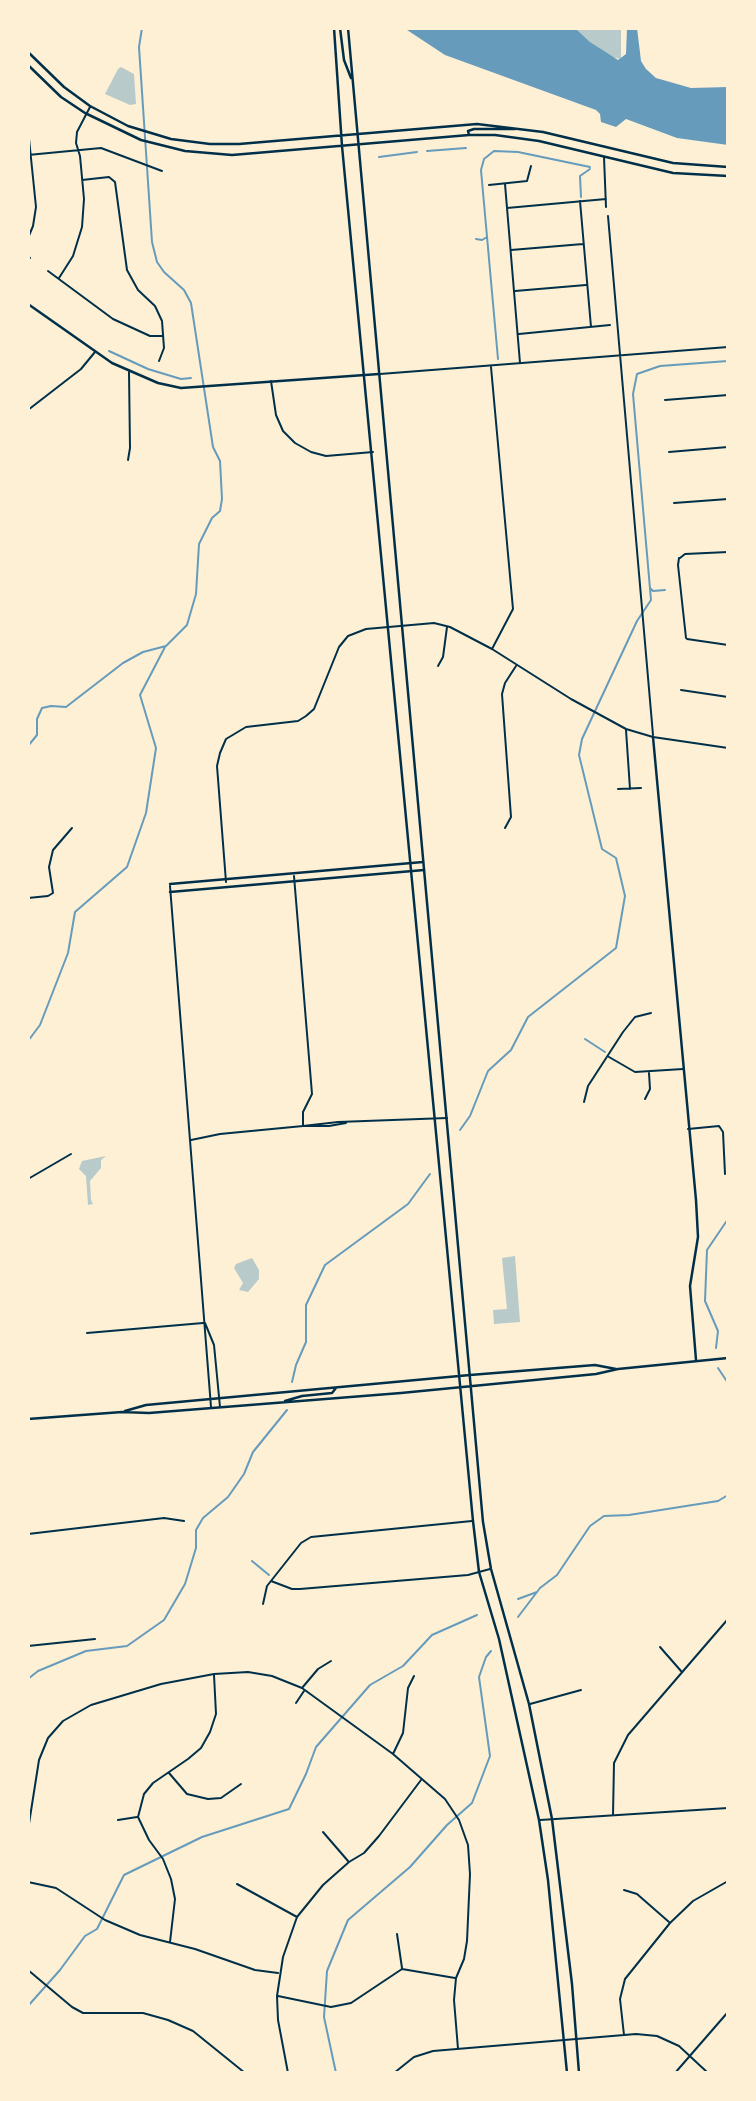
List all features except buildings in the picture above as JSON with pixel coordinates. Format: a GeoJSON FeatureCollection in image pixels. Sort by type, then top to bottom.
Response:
{"type":"FeatureCollection","features":[{"type":"Feature","properties":{"kind":"main road"},"geometry":{"type":"LineString","coordinates":[[334,28],[342,146],[390,625],[473,1521],[479,1572],[499,1639],[539,1820],[548,1880],[567,2073]]}},
{"type":"Feature","properties":{"kind":"main road"},"geometry":{"type":"LineString","coordinates":[[340,28],[344,60],[352,81]]}},
{"type":"Feature","properties":{"kind":"main road"},"geometry":{"type":"LineString","coordinates":[[348,28],[483,1522],[491,1569],[529,1704],[552,1819],[579,2073]]}},
{"type":"Feature","properties":{"kind":"main road"},"geometry":{"type":"LineString","coordinates":[[28,52],[64,87],[90,106],[140,130],[172,139],[226,145],[458,124],[518,128],[673,163],[728,167]]}},
{"type":"Feature","properties":{"kind":"main road"},"geometry":{"type":"LineString","coordinates":[[28,65],[61,96],[85,113],[151,144],[199,153],[232,155],[469,135],[517,137],[673,173],[728,176]]}},
{"type":"Feature","properties":{"kind":"main road"},"geometry":{"type":"LineString","coordinates":[[469,135],[468,131],[474,129],[518,128]]}},
{"type":"Feature","properties":{"kind":"main road"},"geometry":{"type":"LineString","coordinates":[[28,304],[95,352],[129,372],[181,387],[379,374]]}},
{"type":"Feature","properties":{"kind":"main road"},"geometry":{"type":"LineString","coordinates":[[653,737],[698,1237],[690,1286],[696,1361]]}},
{"type":"Feature","properties":{"kind":"main road"},"geometry":{"type":"LineString","coordinates":[[170,884],[423,862]]}},
{"type":"Feature","properties":{"kind":"main road"},"geometry":{"type":"LineString","coordinates":[[170,892],[424,870]]}},
{"type":"Feature","properties":{"kind":"main road"},"geometry":{"type":"LineString","coordinates":[[28,1419],[122,1412],[149,1413],[460,1387],[728,1358]]}},
{"type":"Feature","properties":{"kind":"main road"},"geometry":{"type":"LineString","coordinates":[[122,1412],[146,1405],[470,1375],[595,1365],[618,1369]]}},
{"type":"Feature","properties":{"kind":"main road"},"geometry":{"type":"LineString","coordinates":[[282,1402],[302,1396],[332,1393],[336,1388]]}},
{"type":"Feature","properties":{"kind":"street"},"geometry":{"type":"LineString","coordinates":[[59,278],[79,243],[85,211],[77,132],[90,106]]}},
{"type":"Feature","properties":{"kind":"street"},"geometry":{"type":"LineString","coordinates":[[28,129],[36,207],[28,237]]}},
{"type":"Feature","properties":{"kind":"street"},"geometry":{"type":"LineString","coordinates":[[29,155],[101,148],[162,171]]}},
{"type":"Feature","properties":{"kind":"street"},"geometry":{"type":"LineString","coordinates":[[604,156],[606,207]]}},
{"type":"Feature","properties":{"kind":"street"},"geometry":{"type":"LineString","coordinates":[[489,185],[527,181],[531,166]]}},
{"type":"Feature","properties":{"kind":"street"},"geometry":{"type":"LineString","coordinates":[[82,180],[114,177],[127,270],[138,290],[159,313],[164,348],[159,361]]}},
{"type":"Feature","properties":{"kind":"street"},"geometry":{"type":"LineString","coordinates":[[505,184],[520,364]]}},
{"type":"Feature","properties":{"kind":"street"},"geometry":{"type":"LineString","coordinates":[[507,208],[606,199]]}},
{"type":"Feature","properties":{"kind":"street"},"geometry":{"type":"LineString","coordinates":[[580,201],[591,327]]}},
{"type":"Feature","properties":{"kind":"street"},"geometry":{"type":"LineString","coordinates":[[608,216],[653,737]]}},
{"type":"Feature","properties":{"kind":"street"},"geometry":{"type":"LineString","coordinates":[[510,250],[584,244]]}},
{"type":"Feature","properties":{"kind":"street"},"geometry":{"type":"LineString","coordinates":[[48,271],[120,323],[150,336],[163,336]]}},
{"type":"Feature","properties":{"kind":"street"},"geometry":{"type":"LineString","coordinates":[[514,291],[587,285]]}},
{"type":"Feature","properties":{"kind":"street"},"geometry":{"type":"LineString","coordinates":[[518,334],[610,325]]}},
{"type":"Feature","properties":{"kind":"street"},"geometry":{"type":"LineString","coordinates":[[379,374],[728,347]]}},
{"type":"Feature","properties":{"kind":"street"},"geometry":{"type":"LineString","coordinates":[[28,410],[86,365],[95,352]]}},
{"type":"Feature","properties":{"kind":"street"},"geometry":{"type":"LineString","coordinates":[[491,366],[513,608],[492,649]]}},
{"type":"Feature","properties":{"kind":"street"},"geometry":{"type":"LineString","coordinates":[[128,460],[129,372]]}},
{"type":"Feature","properties":{"kind":"street"},"geometry":{"type":"LineString","coordinates":[[271,381],[276,415],[283,431],[295,443],[311,452],[326,456],[373,452]]}},
{"type":"Feature","properties":{"kind":"street"},"geometry":{"type":"LineString","coordinates":[[665,400],[728,395]]}},
{"type":"Feature","properties":{"kind":"street"},"geometry":{"type":"LineString","coordinates":[[669,452],[728,447]]}},
{"type":"Feature","properties":{"kind":"street"},"geometry":{"type":"LineString","coordinates":[[674,503],[728,499]]}},
{"type":"Feature","properties":{"kind":"street"},"geometry":{"type":"LineString","coordinates":[[728,552],[685,554],[678,558],[685,639],[728,645]]}},
{"type":"Feature","properties":{"kind":"street"},"geometry":{"type":"LineString","coordinates":[[226,881],[217,766],[226,739],[246,727],[298,721],[306,716],[314,709],[334,656],[348,636],[366,629],[434,623],[447,626],[492,649],[571,699],[626,729],[653,737],[728,748]]}},
{"type":"Feature","properties":{"kind":"street"},"geometry":{"type":"LineString","coordinates":[[438,666],[446,645],[447,626]]}},
{"type":"Feature","properties":{"kind":"street"},"geometry":{"type":"LineString","coordinates":[[505,828],[511,817],[502,694],[505,683],[517,665]]}},
{"type":"Feature","properties":{"kind":"street"},"geometry":{"type":"LineString","coordinates":[[681,691],[728,697]]}},
{"type":"Feature","properties":{"kind":"street"},"geometry":{"type":"LineString","coordinates":[[626,729],[629,789]]}},
{"type":"Feature","properties":{"kind":"street"},"geometry":{"type":"LineString","coordinates":[[618,789],[641,788]]}},
{"type":"Feature","properties":{"kind":"street"},"geometry":{"type":"LineString","coordinates":[[28,898],[53,893],[49,867],[53,850],[72,828]]}},
{"type":"Feature","properties":{"kind":"street"},"geometry":{"type":"LineString","coordinates":[[294,876],[313,1094],[303,1112],[303,1126]]}},
{"type":"Feature","properties":{"kind":"street"},"geometry":{"type":"LineString","coordinates":[[170,884],[211,1408]]}},
{"type":"Feature","properties":{"kind":"street"},"geometry":{"type":"LineString","coordinates":[[584,1102],[588,1086],[635,1017],[651,1013]]}},
{"type":"Feature","properties":{"kind":"street"},"geometry":{"type":"LineString","coordinates":[[608,1056],[635,1072],[684,1068]]}},
{"type":"Feature","properties":{"kind":"street"},"geometry":{"type":"LineString","coordinates":[[645,1099],[650,1089],[649,1072]]}},
{"type":"Feature","properties":{"kind":"street"},"geometry":{"type":"LineString","coordinates":[[190,1140],[220,1134],[303,1126],[447,1118]]}},
{"type":"Feature","properties":{"kind":"street"},"geometry":{"type":"LineString","coordinates":[[688,1129],[719,1126],[723,1132],[725,1174]]}},
{"type":"Feature","properties":{"kind":"street"},"geometry":{"type":"LineString","coordinates":[[28,1179],[71,1154]]}},
{"type":"Feature","properties":{"kind":"street"},"geometry":{"type":"LineString","coordinates":[[87,1333],[204,1323]]}},
{"type":"Feature","properties":{"kind":"street"},"geometry":{"type":"LineString","coordinates":[[204,1323],[214,1345],[220,1407]]}},
{"type":"Feature","properties":{"kind":"street"},"geometry":{"type":"LineString","coordinates":[[28,1534],[164,1518],[184,1521]]}},
{"type":"Feature","properties":{"kind":"street"},"geometry":{"type":"LineString","coordinates":[[263,1605],[264,1592],[271,1581],[301,1543],[311,1537],[473,1521]]}},
{"type":"Feature","properties":{"kind":"street"},"geometry":{"type":"LineString","coordinates":[[271,1581],[292,1589],[300,1589],[491,1569]]}},
{"type":"Feature","properties":{"kind":"street"},"geometry":{"type":"LineString","coordinates":[[613,1815],[614,1763],[628,1735],[728,1619]]}},
{"type":"Feature","properties":{"kind":"street"},"geometry":{"type":"LineString","coordinates":[[28,1646],[95,1639]]}},
{"type":"Feature","properties":{"kind":"street"},"geometry":{"type":"LineString","coordinates":[[660,1647],[682,1672]]}},
{"type":"Feature","properties":{"kind":"street"},"geometry":{"type":"LineString","coordinates":[[296,1703],[317,1669],[331,1661]]}},
{"type":"Feature","properties":{"kind":"street"},"geometry":{"type":"LineString","coordinates":[[28,1830],[39,1760],[48,1738],[63,1721],[91,1705],[161,1684],[214,1674],[248,1672],[272,1676],[303,1690],[393,1754],[445,1799],[459,1820],[468,1845],[470,1874],[467,1941],[464,1959],[456,1978],[454,2000],[458,2049]]}},
{"type":"Feature","properties":{"kind":"street"},"geometry":{"type":"LineString","coordinates":[[170,1942],[175,1899],[171,1880],[163,1859],[149,1840],[138,1817],[144,1794],[153,1783],[201,1748],[210,1732],[216,1714],[214,1674]]}},
{"type":"Feature","properties":{"kind":"street"},"geometry":{"type":"LineString","coordinates":[[393,1754],[403,1733],[408,1688],[414,1676]]}},
{"type":"Feature","properties":{"kind":"street"},"geometry":{"type":"LineString","coordinates":[[529,1704],[581,1690]]}},
{"type":"Feature","properties":{"kind":"street"},"geometry":{"type":"LineString","coordinates":[[169,1772],[179,1787],[193,1797],[221,1798],[241,1784]]}},
{"type":"Feature","properties":{"kind":"street"},"geometry":{"type":"LineString","coordinates":[[288,2073],[276,2011],[283,1957],[297,1917],[323,1885],[349,1862],[364,1853],[422,1779]]}},
{"type":"Feature","properties":{"kind":"street"},"geometry":{"type":"LineString","coordinates":[[539,1820],[728,1808]]}},
{"type":"Feature","properties":{"kind":"street"},"geometry":{"type":"LineString","coordinates":[[118,1820],[138,1817]]}},
{"type":"Feature","properties":{"kind":"street"},"geometry":{"type":"LineString","coordinates":[[323,1832],[349,1862]]}},
{"type":"Feature","properties":{"kind":"street"},"geometry":{"type":"LineString","coordinates":[[624,2035],[620,1999],[625,1979],[670,1923],[693,1901],[728,1881]]}},
{"type":"Feature","properties":{"kind":"street"},"geometry":{"type":"LineString","coordinates":[[28,1882],[56,1888],[106,1920],[141,1935],[255,1970],[280,1973]]}},
{"type":"Feature","properties":{"kind":"street"},"geometry":{"type":"LineString","coordinates":[[237,1884],[297,1917]]}},
{"type":"Feature","properties":{"kind":"street"},"geometry":{"type":"LineString","coordinates":[[624,1890],[637,1894],[670,1923]]}},
{"type":"Feature","properties":{"kind":"street"},"geometry":{"type":"LineString","coordinates":[[397,1934],[402,1969]]}},
{"type":"Feature","properties":{"kind":"street"},"geometry":{"type":"LineString","coordinates":[[277,1996],[331,2007],[351,2003],[402,1969],[456,1978]]}},
{"type":"Feature","properties":{"kind":"street"},"geometry":{"type":"LineString","coordinates":[[28,1970],[83,2013],[143,2013],[193,2031],[245,2073]]}},
{"type":"Feature","properties":{"kind":"street"},"geometry":{"type":"LineString","coordinates":[[675,2073],[728,2012]]}},
{"type":"Feature","properties":{"kind":"street"},"geometry":{"type":"LineString","coordinates":[[394,2073],[414,2057],[433,2051],[624,2035],[657,2036],[679,2046],[708,2073]]}},
{"type":"Feature","properties":{"kind":"shaded area"},"geometry":{"type":"Polygon","coordinates":[[[575,28],[621,28],[621,59],[611,57],[575,28]]]}},
{"type":"Feature","properties":{"kind":"shaded area"},"geometry":{"type":"Polygon","coordinates":[[[121,67],[134,74],[136,104],[130,105],[105,94],[121,67]]]}},
{"type":"Feature","properties":{"kind":"shaded area"},"geometry":{"type":"Polygon","coordinates":[[[106,1156],[101,1160],[101,1168],[90,1181],[93,1204],[88,1205],[86,1176],[79,1169],[82,1161],[106,1156]]]}},
{"type":"Feature","properties":{"kind":"shaded area"},"geometry":{"type":"Polygon","coordinates":[[[515,1256],[520,1322],[494,1324],[493,1310],[507,1309],[502,1258],[515,1256]]]}},
{"type":"Feature","properties":{"kind":"shaded area"},"geometry":{"type":"Polygon","coordinates":[[[252,1258],[259,1270],[259,1279],[248,1292],[239,1290],[243,1283],[234,1268],[236,1264],[252,1258]]]}},
{"type":"Feature","properties":{"kind":"water"},"geometry":{"type":"Polygon","coordinates":[[[404,28],[575,28],[590,42],[618,60],[626,54],[627,28],[637,28],[641,61],[656,78],[691,88],[728,87],[728,145],[677,138],[626,119],[616,127],[601,122],[600,114],[596,110],[445,55],[404,28]]]}},
{"type":"Feature","properties":{"kind":"waterway"},"geometry":{"type":"LineString","coordinates":[[28,746],[37,735],[37,719],[42,708],[66,707],[123,663],[143,652],[166,646],[187,625],[196,594],[199,544],[212,518],[220,511],[222,499],[220,461],[213,447],[191,303],[184,290],[157,262],[152,242],[139,47],[142,28]]}},
{"type":"Feature","properties":{"kind":"waterway"},"geometry":{"type":"LineString","coordinates":[[427,151],[466,148]]}},
{"type":"Feature","properties":{"kind":"waterway"},"geometry":{"type":"LineString","coordinates":[[498,359],[481,170],[484,159],[494,151],[518,152],[590,167]]}},
{"type":"Feature","properties":{"kind":"waterway"},"geometry":{"type":"LineString","coordinates":[[379,157],[417,152]]}},
{"type":"Feature","properties":{"kind":"waterway"},"geometry":{"type":"LineString","coordinates":[[581,197],[580,176],[590,169]]}},
{"type":"Feature","properties":{"kind":"waterway"},"geometry":{"type":"LineString","coordinates":[[476,239],[487,237]]}},
{"type":"Feature","properties":{"kind":"waterway"},"geometry":{"type":"LineString","coordinates":[[109,351],[148,369],[181,379],[191,378]]}},
{"type":"Feature","properties":{"kind":"waterway"},"geometry":{"type":"LineString","coordinates":[[460,1130],[470,1116],[488,1071],[511,1050],[528,1017],[616,948],[625,896],[616,858],[602,849],[579,755],[582,739],[637,621],[651,600],[633,394],[637,374],[660,366],[728,361]]}},
{"type":"Feature","properties":{"kind":"waterway"},"geometry":{"type":"LineString","coordinates":[[650,588],[653,591],[665,590]]}},
{"type":"Feature","properties":{"kind":"waterway"},"geometry":{"type":"LineString","coordinates":[[28,1041],[40,1025],[68,953],[75,912],[127,867],[146,813],[156,748],[140,695],[165,647]]}},
{"type":"Feature","properties":{"kind":"waterway"},"geometry":{"type":"LineString","coordinates":[[585,1039],[605,1052]]}},
{"type":"Feature","properties":{"kind":"waterway"},"geometry":{"type":"LineString","coordinates":[[292,1382],[306,1342],[306,1305],[325,1265],[408,1204],[430,1174]]}},
{"type":"Feature","properties":{"kind":"waterway"},"geometry":{"type":"LineString","coordinates":[[716,1348],[718,1331],[705,1301],[707,1250],[728,1219]]}},
{"type":"Feature","properties":{"kind":"waterway"},"geometry":{"type":"LineString","coordinates":[[718,1368],[728,1383]]}},
{"type":"Feature","properties":{"kind":"waterway"},"geometry":{"type":"LineString","coordinates":[[28,1679],[38,1671],[86,1651],[127,1646],[164,1620],[185,1584],[196,1548],[196,1530],[203,1518],[228,1497],[244,1474],[253,1452],[287,1410]]}},
{"type":"Feature","properties":{"kind":"waterway"},"geometry":{"type":"LineString","coordinates":[[518,1617],[540,1588],[557,1575],[590,1526],[604,1516],[629,1515],[718,1501],[728,1495]]}},
{"type":"Feature","properties":{"kind":"waterway"},"geometry":{"type":"LineString","coordinates":[[252,1561],[269,1575]]}},
{"type":"Feature","properties":{"kind":"waterway"},"geometry":{"type":"LineString","coordinates":[[518,1599],[537,1592]]}},
{"type":"Feature","properties":{"kind":"waterway"},"geometry":{"type":"LineString","coordinates":[[28,2006],[85,1936],[97,1929],[124,1875],[202,1837],[289,1809],[316,1747],[370,1685],[403,1666],[432,1635],[477,1615]]}},
{"type":"Feature","properties":{"kind":"waterway"},"geometry":{"type":"LineString","coordinates":[[336,2073],[324,2017],[327,1971],[348,1920],[410,1867],[447,1825],[472,1803],[490,1756],[479,1677],[491,1651]]}}]}
